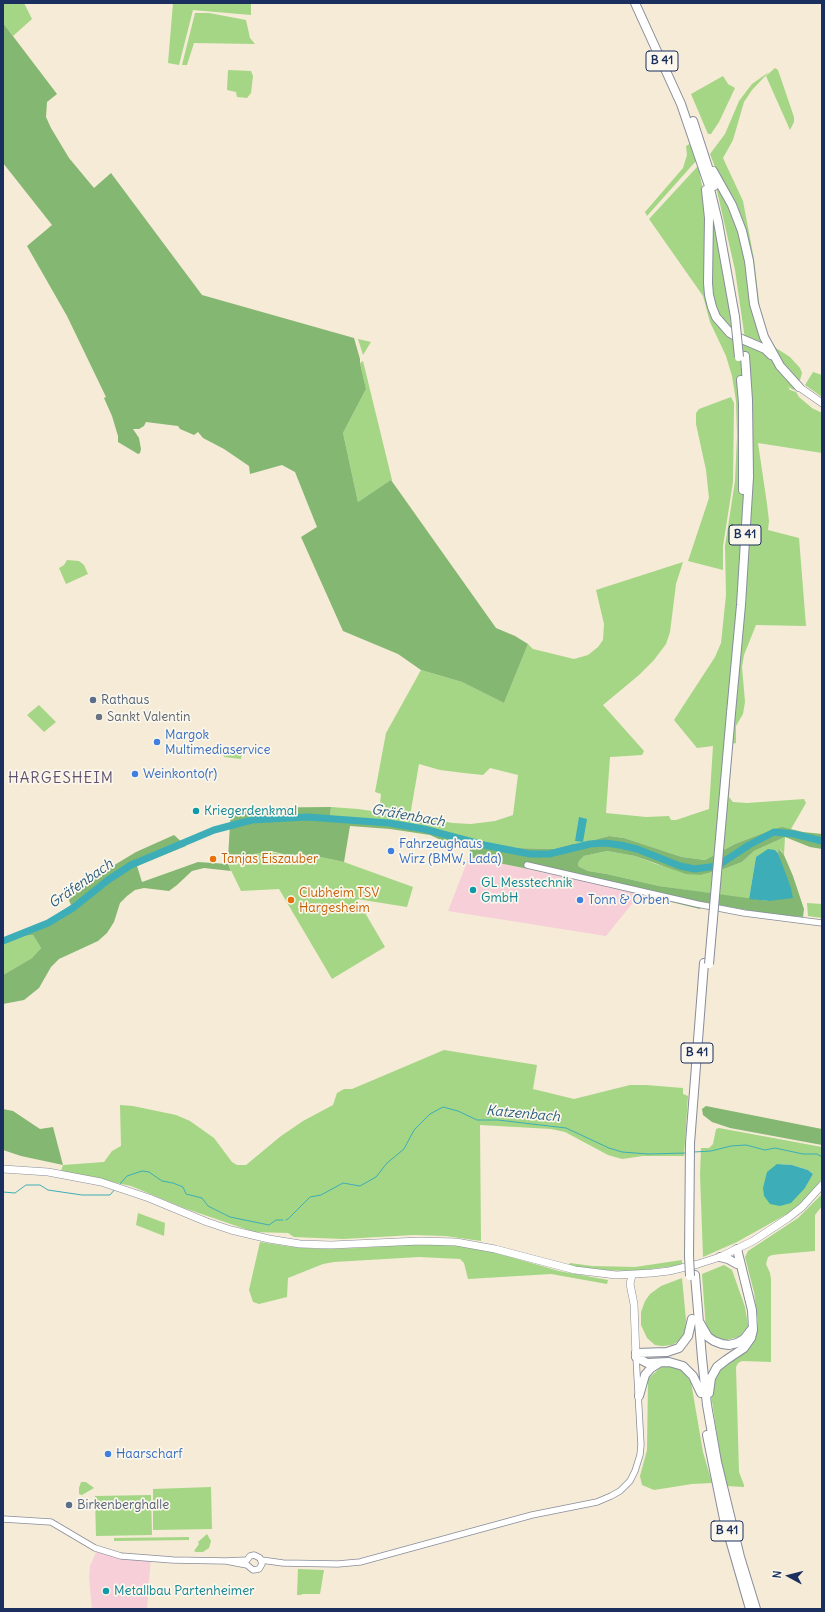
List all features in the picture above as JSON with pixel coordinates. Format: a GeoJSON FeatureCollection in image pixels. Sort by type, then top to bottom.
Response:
{"type":"FeatureCollection","features":[{"type":"Feature","properties":{"kind":"highway","name":"B 41"},"geometry":{"type":"LineString","coordinates":[[635,3],[681,104],[704,161],[732,205],[742,231],[749,261],[754,304],[764,337],[776,360]]}},
{"type":"Feature","properties":{"kind":"highway","name":"B 41"},"geometry":{"type":"LineString","coordinates":[[641,3],[687,105],[704,161],[738,316],[742,356],[744,477],[729,713],[693,1143],[692,1255],[701,1393],[716,1484],[734,1558],[750,1609]]}},
{"type":"Feature","properties":{"kind":"highway","name":"B 41"},"geometry":{"type":"LineString","coordinates":[[704,161],[709,218],[708,283],[709,296],[716,317],[730,333],[765,349],[799,387]]}},
{"type":"Feature","properties":{"kind":"highway"},"geometry":{"type":"LineString","coordinates":[[736,1249],[737,1264],[743,1277]]}},
{"type":"Feature","properties":{"kind":"highway"},"geometry":{"type":"LineString","coordinates":[[736,1249],[752,1310],[753,1322]]}},
{"type":"Feature","properties":{"kind":"highway"},"geometry":{"type":"LineString","coordinates":[[720,1257],[737,1264]]}},
{"type":"Feature","properties":{"kind":"highway","name":"B 41"},"geometry":{"type":"LineString","coordinates":[[695,1318],[708,1337],[718,1343],[726,1345],[737,1343],[744,1339],[749,1333],[753,1322]]}},
{"type":"Feature","properties":{"kind":"highway","name":"B 41"},"geometry":{"type":"LineString","coordinates":[[636,1355],[667,1352],[676,1349],[687,1339],[695,1318]]}},
{"type":"Feature","properties":{"kind":"highway","name":"B 41"},"geometry":{"type":"LineString","coordinates":[[695,1318],[707,1405],[719,1468],[729,1515],[756,1609]]}},
{"type":"Feature","properties":{"kind":"highway","name":"B 41"},"geometry":{"type":"LineString","coordinates":[[707,1405],[710,1382],[713,1374],[723,1362],[738,1353],[747,1345],[752,1334],[753,1322]]}},
{"type":"Feature","properties":{"kind":"highway","name":"B 41"},"geometry":{"type":"LineString","coordinates":[[636,1355],[647,1363],[676,1363],[686,1368],[693,1376],[701,1393]]}},
{"type":"Feature","properties":{"kind":"highway"},"geometry":{"type":"LineString","coordinates":[[639,1396],[645,1375],[654,1366],[662,1362]]}},
{"type":"Feature","properties":{"kind":"main road"},"geometry":{"type":"LineString","coordinates":[[799,387],[822,403]]}},
{"type":"Feature","properties":{"kind":"main road"},"geometry":{"type":"LineString","coordinates":[[3,1169],[62,1174],[109,1184],[207,1222],[231,1230],[269,1239],[300,1244],[330,1245],[437,1241],[456,1242],[495,1249],[575,1270],[616,1275],[634,1275],[669,1271],[720,1257],[754,1241],[788,1218],[822,1185]]}},
{"type":"Feature","properties":{"kind":"main road"},"geometry":{"type":"LineString","coordinates":[[616,1275],[624,1280],[631,1290]]}},
{"type":"Feature","properties":{"kind":"main road"},"geometry":{"type":"LineString","coordinates":[[634,1275],[631,1281],[634,1304]]}},
{"type":"Feature","properties":{"kind":"main road"},"geometry":{"type":"LineString","coordinates":[[634,1275],[636,1355]]}},
{"type":"Feature","properties":{"kind":"street"},"geometry":{"type":"LineString","coordinates":[[527,864],[744,913],[822,923]]}},
{"type":"Feature","properties":{"kind":"street"},"geometry":{"type":"LineString","coordinates":[[261,1563],[338,1564],[360,1562],[532,1515],[597,1502],[607,1498],[616,1493],[626,1484],[637,1465],[641,1445],[636,1355]]}},
{"type":"Feature","properties":{"kind":"street"},"geometry":{"type":"LineString","coordinates":[[3,1519],[51,1522],[95,1548],[121,1556],[247,1563]]}},
{"type":"Feature","properties":{"kind":"street"},"geometry":{"type":"LineString","coordinates":[[247,1563],[250,1556],[254,1555],[258,1557],[261,1563]]}},
{"type":"Feature","properties":{"kind":"street"},"geometry":{"type":"LineString","coordinates":[[247,1563],[251,1570],[255,1571],[261,1563]]}},
{"type":"Feature","properties":{"kind":"shaded area"},"geometry":{"type":"Polygon","coordinates":[[[469,857],[568,877],[640,894],[606,936],[448,911],[469,857]]]}},
{"type":"Feature","properties":{"kind":"shaded area"},"geometry":{"type":"Polygon","coordinates":[[[98,1548],[121,1554],[151,1555],[147,1609],[92,1609],[89,1577],[90,1566],[98,1548]]]}},
{"type":"Feature","properties":{"kind":"green space"},"geometry":{"type":"Polygon","coordinates":[[[3,3],[24,3],[32,19],[13,36],[3,23],[3,3]]]}},
{"type":"Feature","properties":{"kind":"green space"},"geometry":{"type":"Polygon","coordinates":[[[173,3],[251,3],[251,15],[193,10],[179,65],[168,63],[173,3]]]}},
{"type":"Feature","properties":{"kind":"green space"},"geometry":{"type":"Polygon","coordinates":[[[195,13],[209,13],[246,20],[250,38],[255,44],[194,43],[187,65],[182,65],[195,13]]]}},
{"type":"Feature","properties":{"kind":"green space"},"geometry":{"type":"Polygon","coordinates":[[[3,23],[57,94],[47,102],[46,117],[69,158],[94,188],[111,173],[202,295],[354,338],[366,389],[343,433],[358,502],[391,480],[496,628],[515,636],[528,644],[504,703],[462,682],[421,670],[398,654],[343,631],[301,537],[317,527],[295,472],[282,465],[250,474],[249,466],[224,449],[203,438],[198,432],[194,435],[180,429],[178,426],[146,422],[144,426],[139,429],[133,429],[139,438],[141,449],[140,453],[138,454],[118,442],[118,436],[112,416],[104,398],[106,397],[67,316],[27,246],[52,225],[3,163],[3,23]]]}},
{"type":"Feature","properties":{"kind":"green space"},"geometry":{"type":"Polygon","coordinates":[[[775,68],[778,70],[794,117],[794,122],[790,130],[766,76],[775,68]]]}},
{"type":"Feature","properties":{"kind":"green space"},"geometry":{"type":"Polygon","coordinates":[[[228,70],[251,71],[253,76],[251,93],[247,98],[237,97],[236,92],[227,90],[228,70]]]}},
{"type":"Feature","properties":{"kind":"green space"},"geometry":{"type":"Polygon","coordinates":[[[769,72],[752,90],[744,102],[733,140],[723,158],[743,201],[754,259],[760,310],[763,322],[770,340],[776,348],[790,357],[800,368],[802,373],[800,380],[798,380],[782,362],[768,339],[759,312],[751,261],[710,154],[725,134],[739,101],[752,84],[769,72]]]}},
{"type":"Feature","properties":{"kind":"green space"},"geometry":{"type":"Polygon","coordinates":[[[723,76],[728,84],[735,88],[719,122],[711,134],[708,134],[691,94],[723,76]]]}},
{"type":"Feature","properties":{"kind":"green space"},"geometry":{"type":"Polygon","coordinates":[[[691,143],[696,161],[647,216],[645,212],[683,168],[687,155],[686,146],[691,143]]]}},
{"type":"Feature","properties":{"kind":"green space"},"geometry":{"type":"Polygon","coordinates":[[[698,166],[705,200],[706,272],[719,324],[768,353],[796,389],[794,390],[788,387],[790,390],[796,392],[799,397],[812,408],[822,413],[822,453],[758,443],[769,521],[768,530],[799,538],[806,626],[756,625],[744,655],[742,667],[745,702],[743,714],[736,726],[736,743],[732,744],[729,797],[733,802],[747,803],[804,799],[806,803],[791,829],[771,830],[735,844],[705,860],[682,857],[624,838],[609,836],[554,849],[515,848],[411,825],[330,817],[331,807],[379,812],[381,794],[375,792],[386,733],[421,670],[462,682],[504,703],[528,644],[533,649],[574,659],[588,655],[598,647],[603,640],[604,624],[596,590],[683,562],[676,584],[670,632],[666,644],[654,660],[639,675],[603,705],[644,751],[642,755],[610,757],[606,813],[646,817],[669,816],[671,820],[676,820],[709,809],[713,746],[697,748],[674,720],[715,657],[721,643],[726,595],[725,546],[735,481],[737,436],[736,401],[732,376],[726,356],[710,322],[703,296],[649,219],[698,166]],[[419,764],[410,816],[453,823],[471,824],[495,821],[513,815],[518,775],[490,768],[483,775],[440,770],[419,764]]]}},
{"type":"Feature","properties":{"kind":"green space"},"geometry":{"type":"Polygon","coordinates":[[[715,182],[736,221],[767,346],[745,339],[735,270],[715,182]]]}},
{"type":"Feature","properties":{"kind":"green space"},"geometry":{"type":"Polygon","coordinates":[[[710,200],[724,267],[732,333],[726,327],[710,298],[710,200]]]}},
{"type":"Feature","properties":{"kind":"green space"},"geometry":{"type":"Polygon","coordinates":[[[358,339],[371,342],[363,355],[358,339]]]}},
{"type":"Feature","properties":{"kind":"green space"},"geometry":{"type":"Polygon","coordinates":[[[363,361],[392,480],[358,502],[343,433],[366,389],[360,363],[363,361]]]}},
{"type":"Feature","properties":{"kind":"green space"},"geometry":{"type":"Polygon","coordinates":[[[813,372],[822,375],[822,397],[805,385],[813,372]]]}},
{"type":"Feature","properties":{"kind":"green space"},"geometry":{"type":"Polygon","coordinates":[[[731,397],[734,403],[733,482],[723,546],[723,570],[688,561],[709,498],[706,470],[696,424],[696,413],[699,409],[731,397]]]}},
{"type":"Feature","properties":{"kind":"green space"},"geometry":{"type":"Polygon","coordinates":[[[67,560],[79,561],[84,565],[88,574],[66,584],[59,568],[64,565],[67,560]]]}},
{"type":"Feature","properties":{"kind":"green space"},"geometry":{"type":"Polygon","coordinates":[[[39,705],[56,722],[44,732],[27,715],[39,705]]]}},
{"type":"Feature","properties":{"kind":"green space"},"geometry":{"type":"Polygon","coordinates":[[[222,747],[243,748],[241,759],[224,757],[222,747]]]}},
{"type":"Feature","properties":{"kind":"green space"},"geometry":{"type":"Polygon","coordinates":[[[331,807],[330,817],[411,825],[515,848],[554,849],[609,836],[624,838],[682,857],[705,860],[735,844],[782,827],[803,832],[822,834],[822,849],[810,847],[785,837],[754,851],[742,862],[724,869],[701,875],[686,874],[635,856],[607,851],[584,856],[579,861],[578,866],[588,871],[659,886],[769,901],[782,867],[778,853],[779,849],[784,855],[793,876],[804,909],[803,917],[762,913],[704,902],[700,909],[568,877],[469,857],[470,849],[445,842],[430,835],[390,829],[350,826],[344,862],[311,855],[287,855],[271,851],[228,858],[231,808],[331,807]]]}},
{"type":"Feature","properties":{"kind":"green space"},"geometry":{"type":"Polygon","coordinates":[[[174,835],[186,846],[137,866],[142,882],[198,862],[228,864],[231,871],[204,868],[192,871],[169,891],[144,888],[135,890],[120,903],[114,922],[107,933],[98,941],[59,959],[51,967],[39,988],[24,1000],[3,1004],[3,975],[32,958],[41,948],[33,935],[15,937],[3,944],[3,938],[48,920],[71,905],[68,898],[116,864],[136,852],[174,835]]]}},
{"type":"Feature","properties":{"kind":"green space"},"geometry":{"type":"Polygon","coordinates":[[[785,837],[784,855],[780,849],[778,853],[775,850],[756,857],[749,899],[659,886],[588,871],[578,866],[579,861],[584,856],[607,851],[635,856],[656,864],[701,875],[724,869],[742,862],[754,851],[785,837]]]}},
{"type":"Feature","properties":{"kind":"green space"},"geometry":{"type":"Polygon","coordinates":[[[265,851],[287,855],[311,855],[344,862],[413,887],[407,907],[357,899],[385,947],[332,979],[279,889],[241,891],[228,864],[228,858],[265,851]]]}},
{"type":"Feature","properties":{"kind":"green space"},"geometry":{"type":"Polygon","coordinates":[[[807,903],[822,904],[822,918],[808,916],[807,903]]]}},
{"type":"Feature","properties":{"kind":"green space"},"geometry":{"type":"Polygon","coordinates":[[[33,935],[41,948],[32,958],[3,975],[3,945],[15,937],[33,935]]]}},
{"type":"Feature","properties":{"kind":"green space"},"geometry":{"type":"Polygon","coordinates":[[[444,1050],[537,1065],[533,1089],[574,1099],[630,1085],[683,1088],[683,1094],[688,1096],[684,1156],[643,1156],[622,1159],[608,1155],[565,1132],[551,1129],[480,1125],[481,1241],[445,1236],[413,1235],[343,1239],[294,1237],[288,1233],[254,1232],[184,1208],[131,1186],[61,1171],[63,1165],[104,1162],[112,1151],[121,1146],[120,1105],[133,1106],[176,1115],[190,1121],[214,1138],[232,1162],[237,1165],[246,1165],[281,1136],[303,1121],[333,1105],[337,1093],[344,1089],[352,1089],[444,1050]]]}},
{"type":"Feature","properties":{"kind":"green space"},"geometry":{"type":"Polygon","coordinates":[[[706,1106],[822,1129],[822,1145],[730,1128],[712,1122],[703,1115],[702,1109],[706,1106]]]}},
{"type":"Feature","properties":{"kind":"green space"},"geometry":{"type":"Polygon","coordinates":[[[3,1109],[13,1111],[40,1129],[53,1127],[63,1165],[21,1156],[3,1150],[3,1109]]]}},
{"type":"Feature","properties":{"kind":"green space"},"geometry":{"type":"Polygon","coordinates":[[[719,1128],[822,1147],[822,1182],[806,1199],[787,1214],[737,1242],[703,1257],[700,1175],[701,1148],[709,1148],[713,1144],[716,1129],[719,1128]],[[777,1164],[805,1188],[813,1174],[808,1170],[792,1165],[777,1164]]]}},
{"type":"Feature","properties":{"kind":"green space"},"geometry":{"type":"Polygon","coordinates":[[[822,1194],[822,1206],[815,1215],[815,1251],[772,1255],[768,1257],[766,1264],[771,1279],[771,1362],[742,1361],[738,1363],[736,1367],[739,1472],[744,1487],[725,1486],[711,1395],[713,1378],[721,1367],[744,1352],[754,1341],[758,1328],[754,1292],[745,1257],[748,1251],[798,1218],[822,1194]]]}},
{"type":"Feature","properties":{"kind":"green space"},"geometry":{"type":"Polygon","coordinates":[[[138,1213],[165,1223],[164,1236],[136,1225],[138,1213]]]}},
{"type":"Feature","properties":{"kind":"green space"},"geometry":{"type":"Polygon","coordinates":[[[260,1242],[292,1247],[321,1249],[420,1244],[463,1246],[486,1250],[559,1271],[608,1280],[607,1284],[551,1274],[468,1279],[464,1263],[460,1259],[419,1257],[334,1262],[323,1264],[288,1278],[287,1297],[259,1304],[253,1302],[249,1290],[260,1242]]]}},
{"type":"Feature","properties":{"kind":"green space"},"geometry":{"type":"Polygon","coordinates":[[[682,1260],[682,1265],[635,1271],[592,1270],[569,1265],[570,1263],[592,1266],[635,1267],[682,1260]]]}},
{"type":"Feature","properties":{"kind":"green space"},"geometry":{"type":"Polygon","coordinates":[[[724,1265],[732,1270],[745,1307],[748,1326],[739,1337],[726,1340],[714,1337],[706,1329],[702,1274],[724,1265]]]}},
{"type":"Feature","properties":{"kind":"green space"},"geometry":{"type":"Polygon","coordinates":[[[682,1278],[686,1320],[685,1332],[681,1340],[672,1345],[655,1345],[647,1338],[641,1325],[641,1312],[645,1301],[650,1294],[661,1286],[682,1278]]]}},
{"type":"Feature","properties":{"kind":"green space"},"geometry":{"type":"Polygon","coordinates":[[[663,1365],[679,1367],[691,1382],[703,1452],[712,1483],[692,1484],[654,1490],[642,1485],[640,1476],[647,1450],[648,1379],[663,1365]]]}},
{"type":"Feature","properties":{"kind":"green space"},"geometry":{"type":"Polygon","coordinates":[[[81,1482],[86,1482],[94,1488],[82,1495],[79,1494],[81,1482]]]}},
{"type":"Feature","properties":{"kind":"green space"},"geometry":{"type":"Polygon","coordinates":[[[211,1487],[212,1529],[153,1530],[153,1489],[211,1487]]]}},
{"type":"Feature","properties":{"kind":"green space"},"geometry":{"type":"Polygon","coordinates":[[[151,1495],[152,1535],[96,1536],[95,1496],[151,1495]]]}},
{"type":"Feature","properties":{"kind":"green space"},"geometry":{"type":"Polygon","coordinates":[[[207,1534],[211,1541],[209,1548],[203,1552],[194,1551],[199,1544],[198,1542],[207,1534]]]}},
{"type":"Feature","properties":{"kind":"green space"},"geometry":{"type":"Polygon","coordinates":[[[189,1537],[189,1540],[114,1541],[114,1538],[189,1537]]]}},
{"type":"Feature","properties":{"kind":"green space"},"geometry":{"type":"Polygon","coordinates":[[[298,1569],[324,1570],[320,1594],[297,1595],[298,1569]]]}},
{"type":"Feature","properties":{"kind":"water"},"geometry":{"type":"Polygon","coordinates":[[[579,817],[587,819],[583,842],[575,841],[579,817]]]}},
{"type":"Feature","properties":{"kind":"water"},"geometry":{"type":"Polygon","coordinates":[[[768,849],[775,850],[778,853],[791,888],[793,898],[769,901],[749,899],[756,857],[768,849]]]}},
{"type":"Feature","properties":{"kind":"water"},"geometry":{"type":"Polygon","coordinates":[[[777,1164],[792,1165],[808,1170],[813,1174],[805,1188],[791,1203],[780,1206],[770,1204],[764,1196],[763,1188],[767,1172],[777,1164]]]}},
{"type":"Feature","properties":{"kind":"waterway","name":"Gräfenbach"},"geometry":{"type":"LineString","coordinates":[[3,941],[48,923],[73,908],[108,880],[131,865],[214,830],[252,820],[307,817],[389,823],[424,829],[484,845],[530,854],[549,854],[590,844],[605,843],[637,849],[680,866],[695,869],[717,866],[749,845],[774,832],[794,834],[822,841]]}},
{"type":"Feature","properties":{"kind":"waterway","name":"Katzenbach"},"geometry":{"type":"LineString","coordinates":[[286,1220],[310,1197],[321,1195],[343,1183],[360,1186],[376,1177],[387,1163],[404,1149],[414,1130],[430,1114],[443,1107],[458,1111],[477,1120],[498,1120],[566,1128],[609,1148],[622,1152],[648,1154],[687,1153]]}},
{"type":"Feature","properties":{"kind":"waterway","name":"Katzenbach"},"geometry":{"type":"LineString","coordinates":[[694,1152],[711,1151],[731,1146],[746,1145],[765,1150],[775,1148],[803,1154],[817,1154],[822,1157]]}},
{"type":"Feature","properties":{"kind":"waterway","name":"Katzenbach"},"geometry":{"type":"LineString","coordinates":[[119,1185],[127,1176],[142,1171],[149,1172],[162,1181],[183,1187],[186,1194],[202,1198],[208,1206],[230,1217],[269,1225],[276,1220],[283,1220]]}},
{"type":"Feature","properties":{"kind":"waterway","name":"Katzenbach"},"geometry":{"type":"LineString","coordinates":[[3,1192],[15,1193],[26,1185],[40,1185],[48,1190],[82,1195],[110,1195],[115,1189]]}},
{"type":"Feature","properties":{"kind":"place","name":"Rathaus"},"geometry":{"type":"Point","coordinates":[93,700]}},
{"type":"Feature","properties":{"kind":"place","name":"Sankt Valentin"},"geometry":{"type":"Point","coordinates":[99,717]}},
{"type":"Feature","properties":{"kind":"place","name":"Margok Multimediaservice"},"geometry":{"type":"Point","coordinates":[157,742]}},
{"type":"Feature","properties":{"kind":"place","name":"Weinkonto(r)"},"geometry":{"type":"Point","coordinates":[135,774]}},
{"type":"Feature","properties":{"kind":"place","name":"Kriegerdenkmal"},"geometry":{"type":"Point","coordinates":[196,811]}},
{"type":"Feature","properties":{"kind":"place","name":"Fahrzeughaus Wirz (BMW, Lada)"},"geometry":{"type":"Point","coordinates":[391,851]}},
{"type":"Feature","properties":{"kind":"place","name":"Tanjas Eiszauber"},"geometry":{"type":"Point","coordinates":[213,859]}},
{"type":"Feature","properties":{"kind":"place","name":"GL Messtechnik GmbH"},"geometry":{"type":"Point","coordinates":[473,890]}},
{"type":"Feature","properties":{"kind":"place","name":"Clubheim TSV Hargesheim"},"geometry":{"type":"Point","coordinates":[291,900]}},
{"type":"Feature","properties":{"kind":"place","name":"Tonn & Orben"},"geometry":{"type":"Point","coordinates":[580,900]}},
{"type":"Feature","properties":{"kind":"place","name":"Haarscharf"},"geometry":{"type":"Point","coordinates":[108,1454]}},
{"type":"Feature","properties":{"kind":"place","name":"Birkenberghalle"},"geometry":{"type":"Point","coordinates":[69,1505]}},
{"type":"Feature","properties":{"kind":"place","name":"Metallbau Partenheimer"},"geometry":{"type":"Point","coordinates":[106,1591]}},
{"type":"Feature","properties":{"kind":"district","name":"HARGESHEIM"},"geometry":{"type":"Point","coordinates":[61,779]}}]}
